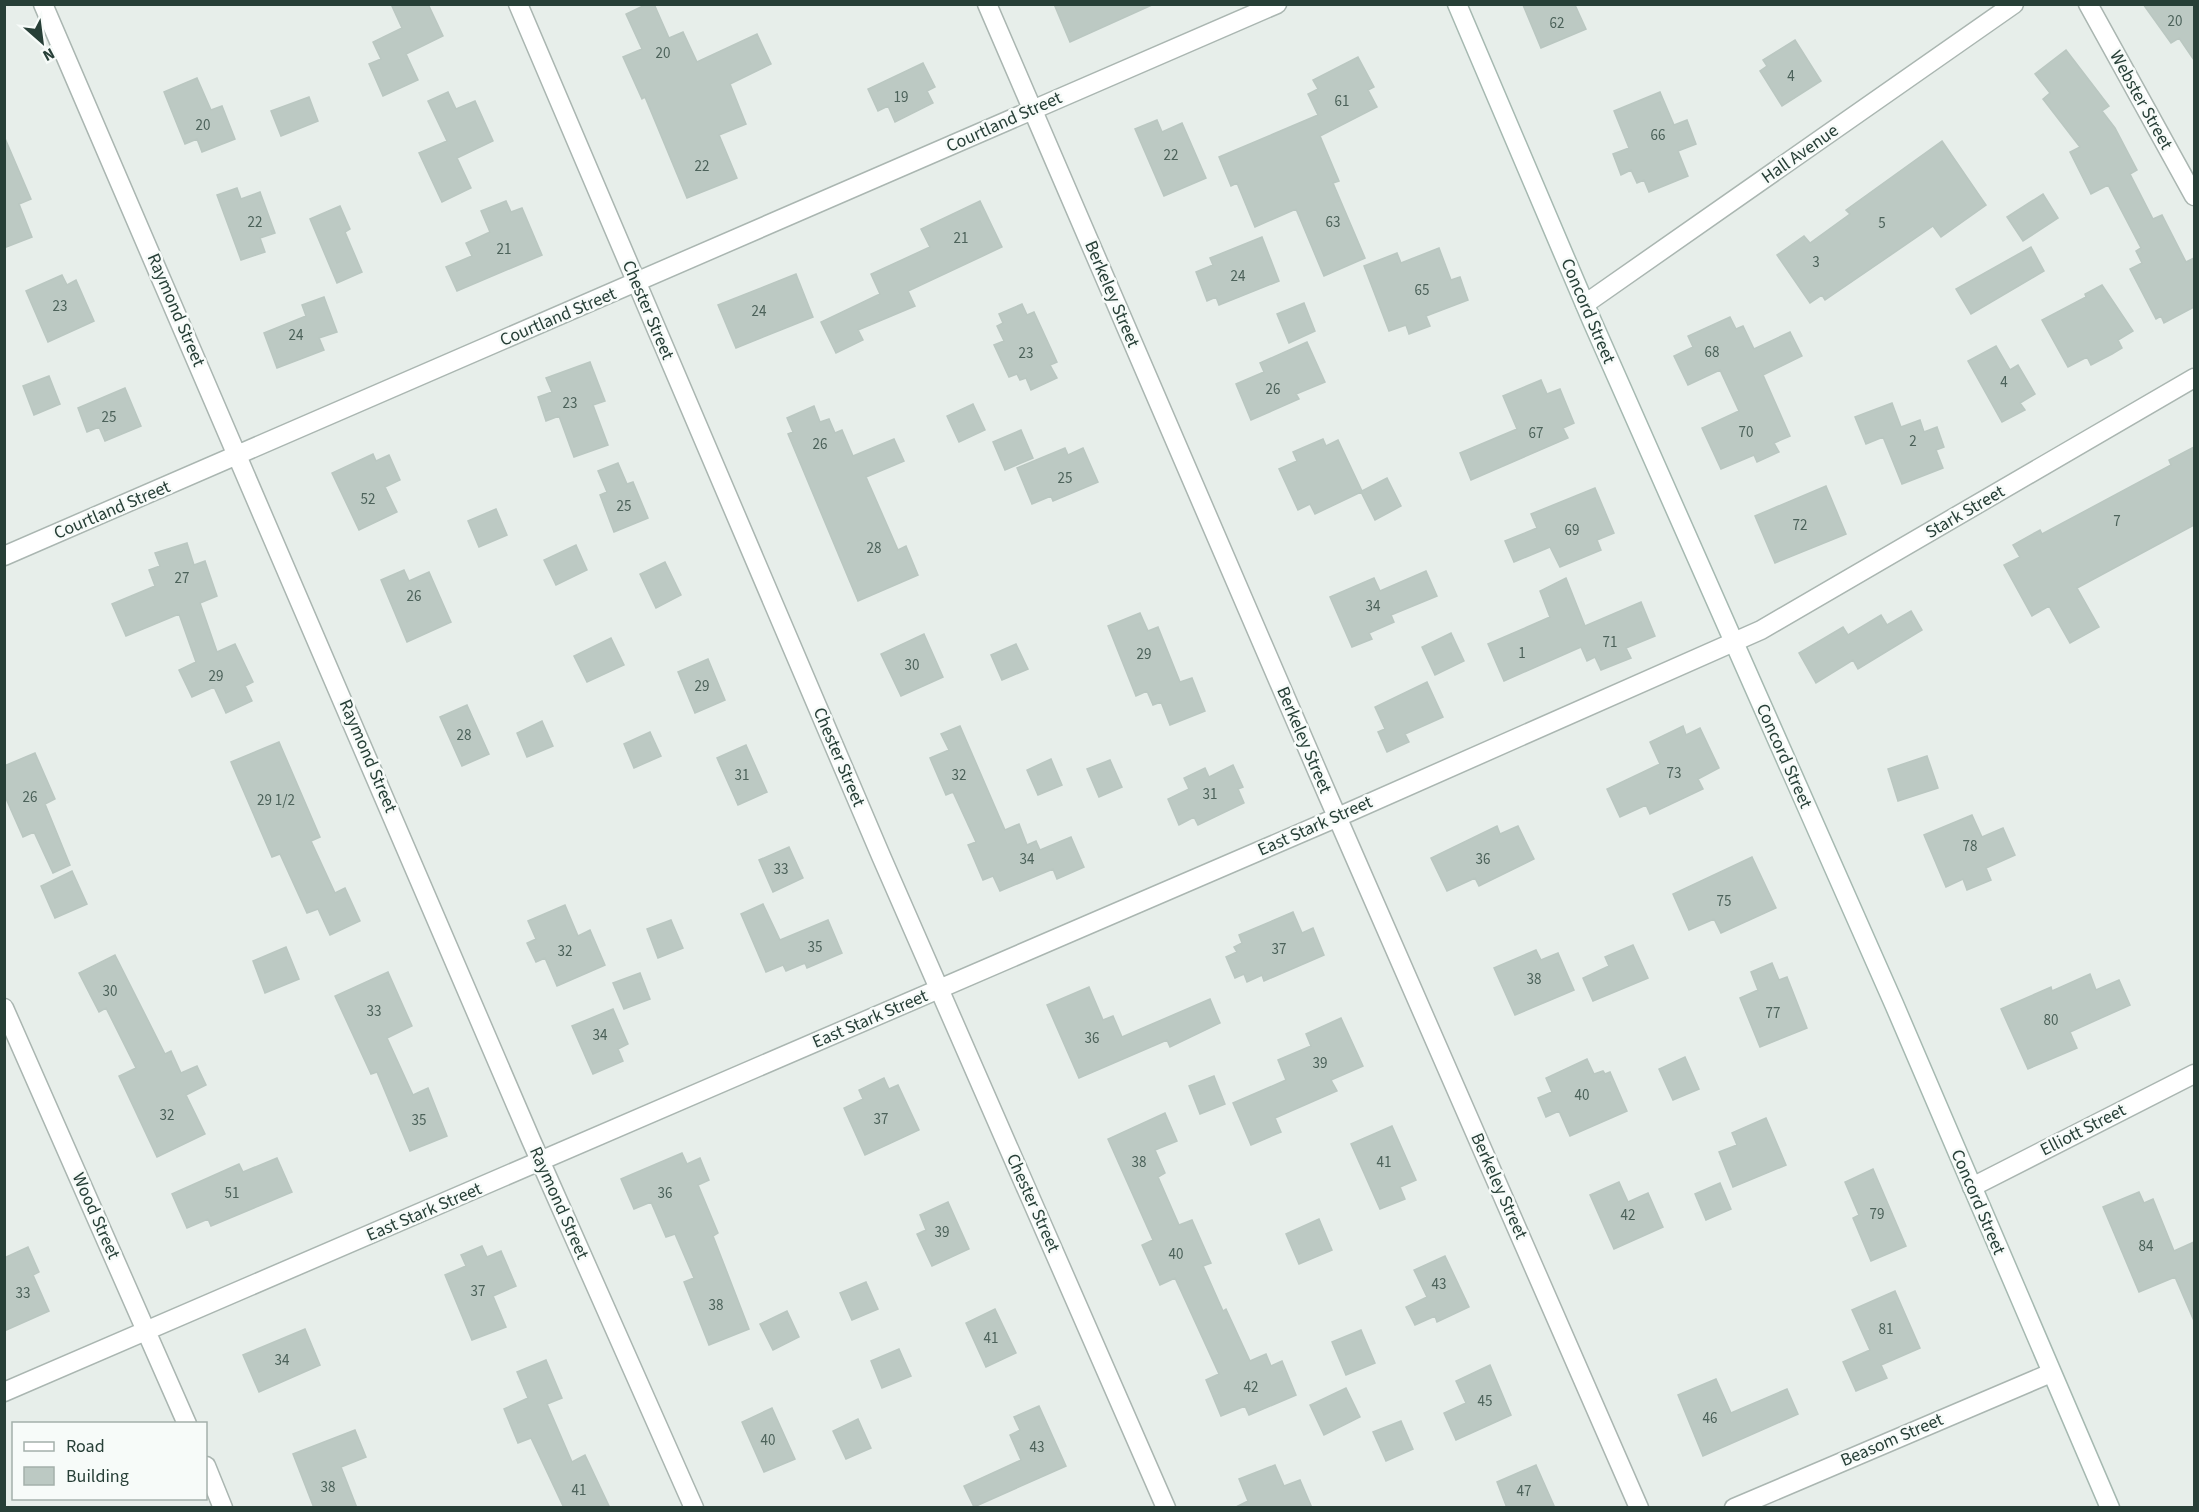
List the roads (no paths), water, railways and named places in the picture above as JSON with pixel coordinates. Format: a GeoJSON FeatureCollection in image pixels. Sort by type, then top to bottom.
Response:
{"type":"FeatureCollection","features":[{"type":"Feature","properties":{"kind":"street","name":"Raymond Street"},"geometry":{"type":"LineString","coordinates":[[43,4],[541,1162],[694,1508]]}},
{"type":"Feature","properties":{"kind":"street","name":"Chester Street"},"geometry":{"type":"LineString","coordinates":[[518,4],[939,989],[1166,1508]]}},
{"type":"Feature","properties":{"kind":"street","name":"Berkeley Street"},"geometry":{"type":"LineString","coordinates":[[987,4],[1639,1508]]}},
{"type":"Feature","properties":{"kind":"street","name":"Courtland Street"},"geometry":{"type":"LineString","coordinates":[[4,556],[636,284],[1277,4]]}},
{"type":"Feature","properties":{"kind":"street","name":"Concord Street"},"geometry":{"type":"LineString","coordinates":[[1457,4],[1733,642],[1894,1004],[2110,1508]]}},
{"type":"Feature","properties":{"kind":"street","name":"Hall Avenue"},"geometry":{"type":"LineString","coordinates":[[1586,304],[2014,4]]}},
{"type":"Feature","properties":{"kind":"street","name":"Webster Street"},"geometry":{"type":"LineString","coordinates":[[2088,4],[2194,196]]}},
{"type":"Feature","properties":{"kind":"street","name":"Stark Street"},"geometry":{"type":"LineString","coordinates":[[1733,642],[1761,630],[2194,378]]}},
{"type":"Feature","properties":{"kind":"street","name":"East Stark Street"},"geometry":{"type":"LineString","coordinates":[[4,1392],[1338,817],[1733,642]]}},
{"type":"Feature","properties":{"kind":"street","name":"Wood Street"},"geometry":{"type":"LineString","coordinates":[[4,1008],[186,1422]]}},
{"type":"Feature","properties":{"kind":"street","name":"Elliott Street"},"geometry":{"type":"LineString","coordinates":[[1971,1187],[2194,1074]]}},
{"type":"Feature","properties":{"kind":"street","name":"Beasom Street"},"geometry":{"type":"LineString","coordinates":[[1734,1508],[2051,1373]]}},
{"type":"Feature","properties":{"kind":"street"},"geometry":{"type":"LineString","coordinates":[[207,1468],[223,1508]]}}]}
